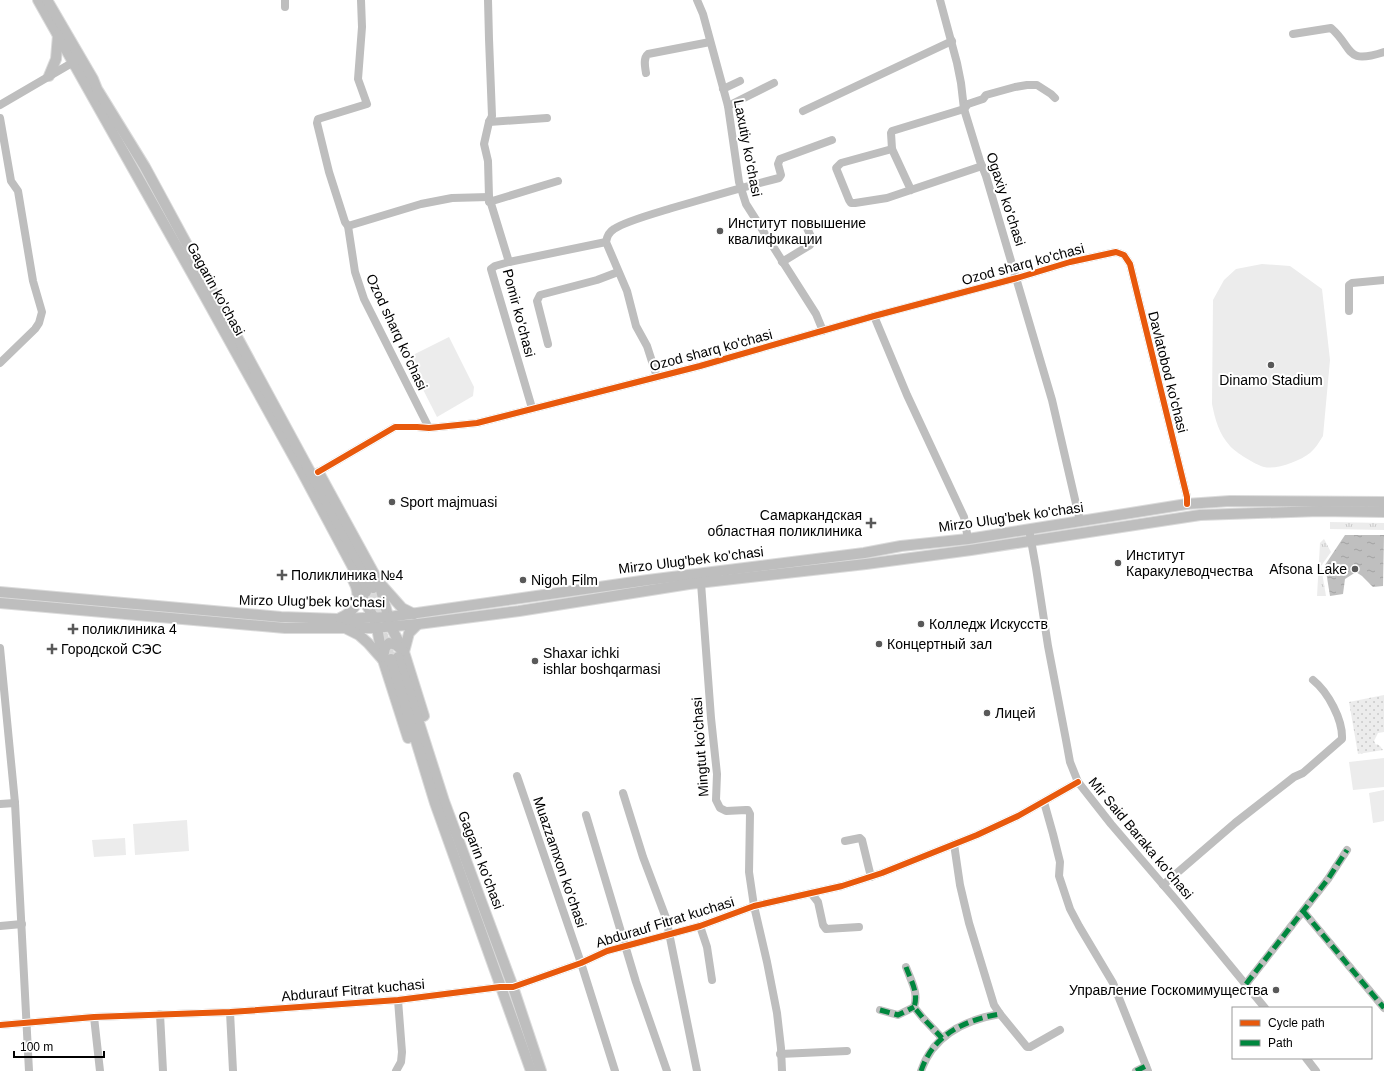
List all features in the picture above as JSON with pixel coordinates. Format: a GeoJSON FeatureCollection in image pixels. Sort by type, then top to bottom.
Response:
{"type":"FeatureCollection","features":[{"type":"Feature","properties":{"kind":"main road","name":"Gagarin ko'chasi"},"geometry":{"type":"LineString","coordinates":[[38,0],[58,34],[77,60]]}},
{"type":"Feature","properties":{"kind":"main road","name":"Gagarin ko'chasi"},"geometry":{"type":"LineString","coordinates":[[47,0],[77,60],[297,455],[369,588]]}},
{"type":"Feature","properties":{"kind":"main road"},"geometry":{"type":"LineString","coordinates":[[49,76],[56,59],[58,34]]}},
{"type":"Feature","properties":{"kind":"main road"},"geometry":{"type":"LineString","coordinates":[[297,455],[318,472],[369,588],[390,622],[394,657],[424,790],[439,802]]}},
{"type":"Feature","properties":{"kind":"main road","name":"Mirzo Ulug'bek ko'chasi"},"geometry":{"type":"LineString","coordinates":[[390,622],[414,614],[640,581],[864,553],[901,546],[968,539],[1187,504],[1230,500],[1384,502]]}},
{"type":"Feature","properties":{"kind":"main road","name":"Mirzo Ulug'bek ko'chasi"},"geometry":{"type":"LineString","coordinates":[[0,602],[285,628],[345,628],[390,622],[418,624],[519,611],[701,583],[900,560],[1200,515],[1319,511],[1384,512]]}},
{"type":"Feature","properties":{"kind":"main road"},"geometry":{"type":"LineString","coordinates":[[369,588],[414,614]]}},
{"type":"Feature","properties":{"kind":"main road"},"geometry":{"type":"LineString","coordinates":[[338,618],[349,614],[369,588]]}},
{"type":"Feature","properties":{"kind":"main road"},"geometry":{"type":"LineString","coordinates":[[369,588],[376,623],[394,657]]}},
{"type":"Feature","properties":{"kind":"main road","name":"Mirzo Ulug'bek ko'chasi"},"geometry":{"type":"LineString","coordinates":[[0,592],[258,616],[338,618],[376,623]]}},
{"type":"Feature","properties":{"kind":"main road"},"geometry":{"type":"LineString","coordinates":[[394,657],[409,634],[418,624]]}},
{"type":"Feature","properties":{"kind":"main road"},"geometry":{"type":"LineString","coordinates":[[345,628],[394,657]]}},
{"type":"Feature","properties":{"kind":"main road","name":"Gagarin ko'chasi"},"geometry":{"type":"LineString","coordinates":[[394,657],[439,802],[500,987],[531,1071]]}},
{"type":"Feature","properties":{"kind":"main road","name":"Gagarin ko'chasi"},"geometry":{"type":"LineString","coordinates":[[439,802],[513,987],[541,1071]]}},
{"type":"Feature","properties":{"kind":"street","name":"Ozod sharq ko'chasi"},"geometry":{"type":"LineString","coordinates":[[361,0],[362,27],[358,79],[368,104],[318,119],[317,123],[329,172],[345,222],[348,226],[355,272],[364,299],[429,428]]}},
{"type":"Feature","properties":{"kind":"street","name":"Pomir ko'chasi"},"geometry":{"type":"LineString","coordinates":[[488,0],[492,116],[489,122],[484,144],[488,162],[489,199],[508,262],[495,266],[491,269],[491,271],[502,302],[532,408]]}},
{"type":"Feature","properties":{"kind":"street","name":"Laxutiy ko'chasi"},"geometry":{"type":"LineString","coordinates":[[698,0],[728,106],[741,188],[746,204],[816,314],[823,331]]}},
{"type":"Feature","properties":{"kind":"street","name":"Ogaxiy ko'chasi"},"geometry":{"type":"LineString","coordinates":[[940,0],[952,41],[961,83],[964,109],[1017,278],[1052,400],[1080,521]]}},
{"type":"Feature","properties":{"kind":"street"},"geometry":{"type":"LineString","coordinates":[[1293,34],[1332,28],[1349,51],[1357,56],[1374,55],[1384,52]]}},
{"type":"Feature","properties":{"kind":"street"},"geometry":{"type":"LineString","coordinates":[[803,112],[952,41]]}},
{"type":"Feature","properties":{"kind":"street"},"geometry":{"type":"LineString","coordinates":[[646,73],[645,59],[648,54],[710,42]]}},
{"type":"Feature","properties":{"kind":"street"},"geometry":{"type":"LineString","coordinates":[[0,105],[77,60]]}},
{"type":"Feature","properties":{"kind":"street"},"geometry":{"type":"LineString","coordinates":[[723,89],[740,81]]}},
{"type":"Feature","properties":{"kind":"street"},"geometry":{"type":"LineString","coordinates":[[728,106],[774,83]]}},
{"type":"Feature","properties":{"kind":"street"},"geometry":{"type":"LineString","coordinates":[[911,190],[892,149],[892,130],[964,109],[968,104],[983,99],[986,95],[1015,87],[1037,85],[1055,98]]}},
{"type":"Feature","properties":{"kind":"street"},"geometry":{"type":"LineString","coordinates":[[0,118],[11,181],[18,191],[32,281],[42,312],[39,323],[0,363]]}},
{"type":"Feature","properties":{"kind":"street"},"geometry":{"type":"LineString","coordinates":[[489,122],[547,118]]}},
{"type":"Feature","properties":{"kind":"street"},"geometry":{"type":"LineString","coordinates":[[657,377],[647,346],[636,326],[627,291],[606,242],[607,235],[613,229],[658,212],[779,178],[781,175],[778,164],[780,159],[832,140]]}},
{"type":"Feature","properties":{"kind":"street"},"geometry":{"type":"LineString","coordinates":[[892,149],[838,165],[836,168],[851,203],[887,198],[982,166]]}},
{"type":"Feature","properties":{"kind":"street"},"geometry":{"type":"LineString","coordinates":[[348,226],[421,204],[452,198],[489,199],[558,181]]}},
{"type":"Feature","properties":{"kind":"street"},"geometry":{"type":"LineString","coordinates":[[782,262],[810,245],[812,238],[807,228]]}},
{"type":"Feature","properties":{"kind":"street"},"geometry":{"type":"LineString","coordinates":[[508,262],[606,242]]}},
{"type":"Feature","properties":{"kind":"street","name":"Ozod sharq ko'chasi"},"geometry":{"type":"LineString","coordinates":[[318,472],[396,427],[429,428],[477,422],[657,377],[1070,262],[1116,252]]}},
{"type":"Feature","properties":{"kind":"street","name":"Davlatobod ko'chasi"},"geometry":{"type":"LineString","coordinates":[[1116,252],[1124,255],[1130,264],[1187,497],[1187,504]]}},
{"type":"Feature","properties":{"kind":"street"},"geometry":{"type":"LineString","coordinates":[[548,344],[537,301],[540,295],[597,280],[618,272]]}},
{"type":"Feature","properties":{"kind":"street"},"geometry":{"type":"LineString","coordinates":[[1349,310],[1349,285],[1352,283],[1384,280]]}},
{"type":"Feature","properties":{"kind":"street"},"geometry":{"type":"LineString","coordinates":[[874,316],[907,395],[962,512],[968,539]]}},
{"type":"Feature","properties":{"kind":"street","name":"Mir Said Baraka ko'chasi"},"geometry":{"type":"LineString","coordinates":[[1029,529],[1046,637],[1070,762],[1078,782],[1111,824],[1264,1007]]}},
{"type":"Feature","properties":{"kind":"street","name":"Mingtut ko'chasi"},"geometry":{"type":"LineString","coordinates":[[701,583],[711,718],[717,774],[716,800],[720,808],[726,811],[748,810],[750,814],[749,872],[754,906],[773,991],[781,1048],[780,1054],[782,1071]]}},
{"type":"Feature","properties":{"kind":"street"},"geometry":{"type":"LineString","coordinates":[[0,648],[15,804],[28,1071]]}},
{"type":"Feature","properties":{"kind":"street"},"geometry":{"type":"LineString","coordinates":[[1163,885],[1235,823],[1294,778],[1303,773],[1342,740],[1342,730],[1332,703],[1321,687],[1313,680]]}},
{"type":"Feature","properties":{"kind":"street","name":"Muazzamxon ko'chasi"},"geometry":{"type":"LineString","coordinates":[[517,776],[581,962],[615,1071]]}},
{"type":"Feature","properties":{"kind":"street","name":"Abdurauf Fitrat kuchasi"},"geometry":{"type":"LineString","coordinates":[[0,1025],[94,1017],[230,1012],[398,1000],[500,987],[513,987],[626,945],[670,935],[700,926],[754,906],[842,886],[871,877],[954,844],[1018,816],[1078,782]]}},
{"type":"Feature","properties":{"kind":"street"},"geometry":{"type":"LineString","coordinates":[[623,793],[643,857],[666,918],[698,1071]]}},
{"type":"Feature","properties":{"kind":"street"},"geometry":{"type":"LineString","coordinates":[[1044,802],[1060,862],[1059,876],[1070,909],[1113,983],[1147,1069],[1136,1071]]}},
{"type":"Feature","properties":{"kind":"street"},"geometry":{"type":"LineString","coordinates":[[0,804],[15,804]]}},
{"type":"Feature","properties":{"kind":"street"},"geometry":{"type":"LineString","coordinates":[[586,815],[636,982],[667,1071]]}},
{"type":"Feature","properties":{"kind":"street"},"geometry":{"type":"LineString","coordinates":[[845,841],[860,838],[862,840],[871,877]]}},
{"type":"Feature","properties":{"kind":"street"},"geometry":{"type":"LineString","coordinates":[[954,844],[960,885],[969,923],[994,1005],[1027,1047],[1030,1047],[1060,1030]]}},
{"type":"Feature","properties":{"kind":"street"},"geometry":{"type":"LineString","coordinates":[[1246,984],[1328,879],[1347,850]]}},
{"type":"Feature","properties":{"kind":"street"},"geometry":{"type":"LineString","coordinates":[[811,893],[818,902],[823,925],[826,929],[859,927]]}},
{"type":"Feature","properties":{"kind":"street"},"geometry":{"type":"LineString","coordinates":[[1303,911],[1384,1008]]}},
{"type":"Feature","properties":{"kind":"street"},"geometry":{"type":"LineString","coordinates":[[0,926],[22,924]]}},
{"type":"Feature","properties":{"kind":"street"},"geometry":{"type":"LineString","coordinates":[[700,926],[707,947],[712,980]]}},
{"type":"Feature","properties":{"kind":"street"},"geometry":{"type":"LineString","coordinates":[[880,1010],[898,1015],[914,1007],[917,999],[916,992],[906,967]]}},
{"type":"Feature","properties":{"kind":"street"},"geometry":{"type":"LineString","coordinates":[[396,1071],[401,1062],[402,1052],[398,1000]]}},
{"type":"Feature","properties":{"kind":"street"},"geometry":{"type":"LineString","coordinates":[[914,1007],[942,1038]]}},
{"type":"Feature","properties":{"kind":"street"},"geometry":{"type":"LineString","coordinates":[[230,1012],[233,1071]]}},
{"type":"Feature","properties":{"kind":"street"},"geometry":{"type":"LineString","coordinates":[[160,1014],[163,1071]]}},
{"type":"Feature","properties":{"kind":"street"},"geometry":{"type":"LineString","coordinates":[[921,1071],[924,1063],[942,1038],[956,1027],[983,1016],[1000,1014]]}},
{"type":"Feature","properties":{"kind":"street"},"geometry":{"type":"LineString","coordinates":[[94,1017],[100,1071]]}},
{"type":"Feature","properties":{"kind":"street"},"geometry":{"type":"LineString","coordinates":[[780,1054],[847,1051]]}},
{"type":"Feature","properties":{"kind":"street"},"geometry":{"type":"LineString","coordinates":[[1307,1059],[1316,1071]]}},
{"type":"Feature","properties":{"kind":"green space","name":"Dinamo Stadium"},"geometry":{"type":"Polygon","coordinates":[[[1262,264],[1290,266],[1322,289],[1330,360],[1323,436],[1314,449],[1306,456],[1288,464],[1269,468],[1260,466],[1251,461],[1236,452],[1230,446],[1218,426],[1212,404],[1213,300],[1224,280],[1236,269],[1262,264]]]}},
{"type":"Feature","properties":{"kind":"green space"},"geometry":{"type":"Polygon","coordinates":[[[449,337],[474,387],[473,396],[437,417],[407,358],[449,337]]]}},
{"type":"Feature","properties":{"kind":"green space"},"geometry":{"type":"Polygon","coordinates":[[[1330,522],[1384,523],[1384,530],[1330,529],[1330,522]]]}},
{"type":"Feature","properties":{"kind":"green space"},"geometry":{"type":"Polygon","coordinates":[[[1324,539],[1331,552],[1321,566],[1326,596],[1317,596],[1320,543],[1324,539]]]}},
{"type":"Feature","properties":{"kind":"green space"},"geometry":{"type":"Polygon","coordinates":[[[1384,695],[1384,732],[1378,733],[1374,741],[1376,745],[1377,744],[1380,746],[1383,750],[1358,754],[1349,702],[1384,695]]]}},
{"type":"Feature","properties":{"kind":"green space"},"geometry":{"type":"Polygon","coordinates":[[[1384,758],[1384,787],[1353,790],[1349,762],[1384,758]]]}},
{"type":"Feature","properties":{"kind":"green space"},"geometry":{"type":"Polygon","coordinates":[[[1384,790],[1384,821],[1373,823],[1369,793],[1384,790]]]}},
{"type":"Feature","properties":{"kind":"green space"},"geometry":{"type":"Polygon","coordinates":[[[187,820],[189,851],[135,855],[133,824],[187,820]]]}},
{"type":"Feature","properties":{"kind":"green space"},"geometry":{"type":"Polygon","coordinates":[[[125,838],[126,855],[94,857],[92,840],[125,838]]]}},
{"type":"Feature","properties":{"kind":"water","name":"Afsona Lake"},"geometry":{"type":"Polygon","coordinates":[[[1345,535],[1384,535],[1383,586],[1373,587],[1356,572],[1345,579],[1343,594],[1330,596],[1325,565],[1345,535]]]}},
{"type":"Feature","properties":{"kind":"tunnel"},"geometry":{"type":"LineString","coordinates":[[373,588],[383,611]]}},
{"type":"Feature","properties":{"kind":"tunnel"},"geometry":{"type":"LineString","coordinates":[[366,592],[391,659]]}},
{"type":"Feature","properties":{"kind":"marked path"},"geometry":{"type":"LineString","coordinates":[[1246,984],[1328,879],[1347,850]]}},
{"type":"Feature","properties":{"kind":"marked path"},"geometry":{"type":"LineString","coordinates":[[1303,911],[1384,1008]]}},
{"type":"Feature","properties":{"kind":"marked path"},"geometry":{"type":"LineString","coordinates":[[906,967],[915,992],[916,997],[914,1007],[942,1038]]}},
{"type":"Feature","properties":{"kind":"marked path"},"geometry":{"type":"LineString","coordinates":[[880,1010],[898,1015],[914,1007]]}},
{"type":"Feature","properties":{"kind":"marked path"},"geometry":{"type":"LineString","coordinates":[[921,1071],[926,1058],[933,1048],[952,1031],[974,1020],[1000,1014]]}},
{"type":"Feature","properties":{"kind":"marked path"},"geometry":{"type":"LineString","coordinates":[[1136,1071],[1146,1066]]}},
{"type":"Feature","properties":{"kind":"cycle path"},"geometry":{"type":"LineString","coordinates":[[318,472],[395,427],[429,428],[477,423],[700,366],[1070,262],[1116,252],[1124,255],[1130,264],[1187,497],[1187,504]]}},
{"type":"Feature","properties":{"kind":"cycle path"},"geometry":{"type":"LineString","coordinates":[[0,1025],[94,1017],[230,1012],[398,1000],[500,987],[513,987],[581,963],[607,951],[700,926],[754,906],[842,886],[882,873],[977,835],[1018,816],[1078,782]]}},
{"type":"Feature","properties":{"kind":"place","name":"Институт повышение квалификации"},"geometry":{"type":"Point","coordinates":[720,231]}},
{"type":"Feature","properties":{"kind":"place","name":"Dinamo Stadium"},"geometry":{"type":"Point","coordinates":[1271,365]}},
{"type":"Feature","properties":{"kind":"place","name":"Sport majmuasi"},"geometry":{"type":"Point","coordinates":[392,502]}},
{"type":"Feature","properties":{"kind":"place","name":"Самаркандская областная поликлиника"},"geometry":{"type":"Point","coordinates":[871,523]}},
{"type":"Feature","properties":{"kind":"place","name":"Институт Каракулеводчества"},"geometry":{"type":"Point","coordinates":[1118,563]}},
{"type":"Feature","properties":{"kind":"place","name":"Afsona Lake"},"geometry":{"type":"Point","coordinates":[1355,569]}},
{"type":"Feature","properties":{"kind":"place","name":"Поликлиника №4"},"geometry":{"type":"Point","coordinates":[282,575]}},
{"type":"Feature","properties":{"kind":"place","name":"Nigoh Film"},"geometry":{"type":"Point","coordinates":[523,580]}},
{"type":"Feature","properties":{"kind":"place","name":"Колледж Искусств"},"geometry":{"type":"Point","coordinates":[921,624]}},
{"type":"Feature","properties":{"kind":"place","name":"поликлиника 4"},"geometry":{"type":"Point","coordinates":[73,629]}},
{"type":"Feature","properties":{"kind":"place","name":"Концертный зал"},"geometry":{"type":"Point","coordinates":[879,644]}},
{"type":"Feature","properties":{"kind":"place","name":"Городской СЭС"},"geometry":{"type":"Point","coordinates":[52,649]}},
{"type":"Feature","properties":{"kind":"place","name":"Shaxar ichki ishlar boshqarmasi"},"geometry":{"type":"Point","coordinates":[535,661]}},
{"type":"Feature","properties":{"kind":"place","name":"Лицей"},"geometry":{"type":"Point","coordinates":[987,713]}},
{"type":"Feature","properties":{"kind":"place","name":"Управление Госкомимущества"},"geometry":{"type":"Point","coordinates":[1276,990]}}]}
